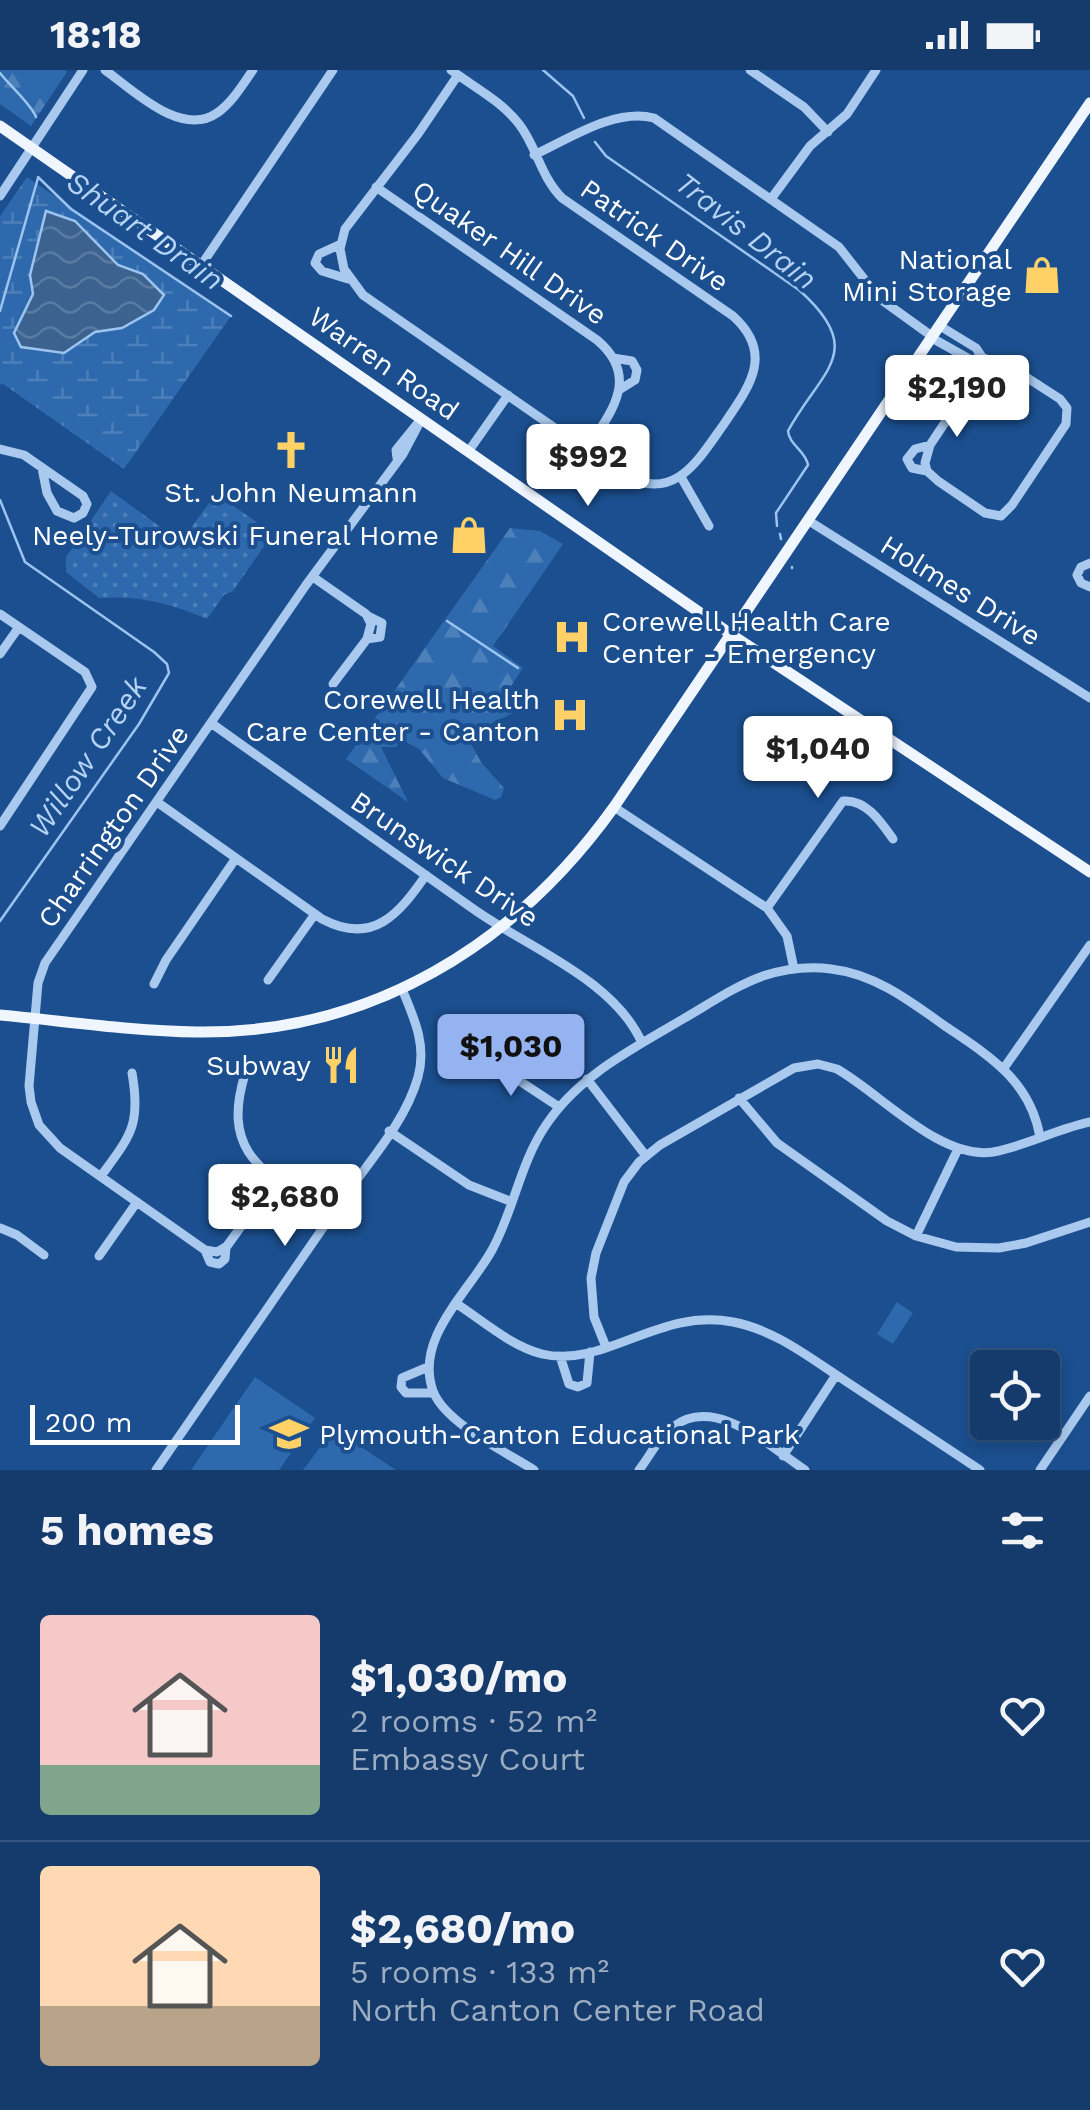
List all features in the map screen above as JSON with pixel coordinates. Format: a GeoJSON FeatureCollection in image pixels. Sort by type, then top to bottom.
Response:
{"type":"FeatureCollection","features":[{"type":"Feature","properties":{"kind":"main road"},"geometry":{"type":"LineString","coordinates":[[0,1015],[170,1031],[228,1031],[322,1016],[402,989],[504,927],[561,875],[614,807],[1090,103]]}},
{"type":"Feature","properties":{"kind":"main road","name":"Warren Road"},"geometry":{"type":"LineString","coordinates":[[0,126],[732,635],[1090,872]]}},
{"type":"Feature","properties":{"kind":"street"},"geometry":{"type":"LineString","coordinates":[[0,196],[83,70]]}},
{"type":"Feature","properties":{"kind":"street"},"geometry":{"type":"LineString","coordinates":[[104,70],[173,116],[187,120],[203,120],[225,107],[254,70]]}},
{"type":"Feature","properties":{"kind":"street"},"geometry":{"type":"LineString","coordinates":[[200,267],[333,70]]}},
{"type":"Feature","properties":{"kind":"street"},"geometry":{"type":"LineString","coordinates":[[750,70],[763,74],[828,132]]}},
{"type":"Feature","properties":{"kind":"street"},"geometry":{"type":"LineString","coordinates":[[771,199],[798,161],[847,114],[876,70]]}},
{"type":"Feature","properties":{"kind":"street"},"geometry":{"type":"LineString","coordinates":[[455,72],[418,134],[350,220],[341,244],[341,260],[348,278],[363,295],[638,482],[660,484],[681,477],[709,526]]}},
{"type":"Feature","properties":{"kind":"street","name":"Patrick Drive"},"geometry":{"type":"LineString","coordinates":[[455,72],[513,117],[548,181],[562,198],[733,316],[750,336],[755,368],[748,389],[698,461],[681,477]]}},
{"type":"Feature","properties":{"kind":"street"},"geometry":{"type":"LineString","coordinates":[[534,154],[617,118],[644,116],[660,122],[846,252],[879,298],[935,333],[976,348],[982,356],[1013,369],[1060,399],[1068,412],[1066,424],[1001,516],[985,513],[927,471],[912,468],[908,459],[916,449],[930,446]]}},
{"type":"Feature","properties":{"kind":"street","name":"Quaker Hill Drive"},"geometry":{"type":"LineString","coordinates":[[376,187],[597,340],[613,358],[619,372],[614,410],[586,450]]}},
{"type":"Feature","properties":{"kind":"street"},"geometry":{"type":"LineString","coordinates":[[341,244],[318,254],[315,262],[322,271],[348,278]]}},
{"type":"Feature","properties":{"kind":"street"},"geometry":{"type":"LineString","coordinates":[[927,471],[930,446],[974,379],[982,356]]}},
{"type":"Feature","properties":{"kind":"street","name":"Quaker Hill Drive"},"geometry":{"type":"LineString","coordinates":[[613,358],[632,361],[637,370],[635,380],[619,390]]}},
{"type":"Feature","properties":{"kind":"street"},"geometry":{"type":"LineString","coordinates":[[468,452],[508,395]]}},
{"type":"Feature","properties":{"kind":"street","name":"Charrington Drive"},"geometry":{"type":"LineString","coordinates":[[204,1249],[221,1249],[225,1260],[218,1264],[210,1262],[204,1249],[52,1141],[35,1115],[29,1086],[38,983],[45,964],[414,438],[421,420]]}},
{"type":"Feature","properties":{"kind":"street"},"geometry":{"type":"LineString","coordinates":[[0,449],[18,452],[42,468],[83,496],[83,512],[74,518],[56,511],[42,468]]}},
{"type":"Feature","properties":{"kind":"street","name":"Holmes Drive"},"geometry":{"type":"LineString","coordinates":[[809,521],[1090,698]]}},
{"type":"Feature","properties":{"kind":"street"},"geometry":{"type":"LineString","coordinates":[[1090,563],[1081,566],[1077,575],[1081,583],[1090,586]]}},
{"type":"Feature","properties":{"kind":"street"},"geometry":{"type":"LineString","coordinates":[[313,577],[368,616],[372,629],[333,684]]}},
{"type":"Feature","properties":{"kind":"street"},"geometry":{"type":"LineString","coordinates":[[0,614],[85,672],[92,683],[86,699],[0,826]]}},
{"type":"Feature","properties":{"kind":"street"},"geometry":{"type":"LineString","coordinates":[[0,654],[19,627]]}},
{"type":"Feature","properties":{"kind":"street","name":"Brunswick Drive"},"geometry":{"type":"LineString","coordinates":[[211,723],[612,1000],[630,1020],[642,1043]]}},
{"type":"Feature","properties":{"kind":"street"},"geometry":{"type":"LineString","coordinates":[[766,908],[840,802],[856,801],[877,816],[893,838]]}},
{"type":"Feature","properties":{"kind":"street"},"geometry":{"type":"LineString","coordinates":[[157,802],[314,914],[345,928],[376,926],[400,911],[426,875]]}},
{"type":"Feature","properties":{"kind":"street"},"geometry":{"type":"LineString","coordinates":[[614,807],[766,908],[787,936],[794,969]]}},
{"type":"Feature","properties":{"kind":"street"},"geometry":{"type":"LineString","coordinates":[[154,984],[166,960],[236,858]]}},
{"type":"Feature","properties":{"kind":"street"},"geometry":{"type":"LineString","coordinates":[[268,980],[314,914]]}},
{"type":"Feature","properties":{"kind":"street"},"geometry":{"type":"LineString","coordinates":[[1004,1068],[1090,945]]}},
{"type":"Feature","properties":{"kind":"street"},"geometry":{"type":"LineString","coordinates":[[534,1470],[443,1408],[429,1372],[432,1345],[494,1247],[535,1143],[559,1107],[586,1079],[765,975],[794,969],[840,970],[881,984],[1004,1068],[1028,1098],[1040,1137]]}},
{"type":"Feature","properties":{"kind":"street"},"geometry":{"type":"LineString","coordinates":[[156,1470],[390,1131],[411,1094],[421,1061],[416,1022],[402,989]]}},
{"type":"Feature","properties":{"kind":"street"},"geometry":{"type":"LineString","coordinates":[[484,1058],[559,1107]]}},
{"type":"Feature","properties":{"kind":"street"},"geometry":{"type":"LineString","coordinates":[[606,1347],[592,1307],[593,1266],[618,1193],[646,1156],[794,1068],[826,1066],[844,1074],[958,1149],[993,1152],[1090,1122]]}},
{"type":"Feature","properties":{"kind":"street"},"geometry":{"type":"LineString","coordinates":[[101,1176],[133,1126],[137,1104],[132,1073]]}},
{"type":"Feature","properties":{"kind":"street"},"geometry":{"type":"LineString","coordinates":[[245,1074],[237,1101],[238,1130],[254,1161],[330,1217]]}},
{"type":"Feature","properties":{"kind":"street"},"geometry":{"type":"LineString","coordinates":[[586,1079],[646,1156]]}},
{"type":"Feature","properties":{"kind":"street"},"geometry":{"type":"LineString","coordinates":[[739,1098],[776,1144],[887,1221],[916,1236],[956,1248],[1000,1248],[1090,1222]]}},
{"type":"Feature","properties":{"kind":"street"},"geometry":{"type":"LineString","coordinates":[[390,1131],[469,1186],[512,1202]]}},
{"type":"Feature","properties":{"kind":"street"},"geometry":{"type":"LineString","coordinates":[[916,1236],[958,1149]]}},
{"type":"Feature","properties":{"kind":"street"},"geometry":{"type":"LineString","coordinates":[[221,1249],[276,1178]]}},
{"type":"Feature","properties":{"kind":"street"},"geometry":{"type":"LineString","coordinates":[[98,1256],[137,1202]]}},
{"type":"Feature","properties":{"kind":"street"},"geometry":{"type":"LineString","coordinates":[[0,1228],[44,1255]]}},
{"type":"Feature","properties":{"kind":"street"},"geometry":{"type":"LineString","coordinates":[[457,1304],[519,1344],[539,1353],[560,1356],[590,1352],[671,1323],[724,1320],[772,1335],[980,1470]]}},
{"type":"Feature","properties":{"kind":"street"},"geometry":{"type":"LineString","coordinates":[[560,1356],[569,1384],[578,1387],[587,1383],[590,1352]]}},
{"type":"Feature","properties":{"kind":"street"},"geometry":{"type":"LineString","coordinates":[[429,1372],[402,1378],[401,1387],[406,1393],[434,1393]]}},
{"type":"Feature","properties":{"kind":"street"},"geometry":{"type":"LineString","coordinates":[[783,1456],[836,1375]]}},
{"type":"Feature","properties":{"kind":"street"},"geometry":{"type":"LineString","coordinates":[[1040,1470],[1090,1396]]}},
{"type":"Feature","properties":{"kind":"street"},"geometry":{"type":"LineString","coordinates":[[639,1470],[669,1430],[695,1416],[728,1421],[804,1470]]}},
{"type":"Feature","properties":{"kind":"green space"},"geometry":{"type":"Polygon","coordinates":[[[0,70],[67,72],[31,126],[0,104],[0,70]]]}},
{"type":"Feature","properties":{"kind":"green space"},"geometry":{"type":"Polygon","coordinates":[[[27,177],[231,316],[124,469],[0,385],[0,216],[27,177]]]}},
{"type":"Feature","properties":{"kind":"green space"},"geometry":{"type":"Polygon","coordinates":[[[111,491],[181,542],[214,496],[219,496],[261,525],[267,542],[233,591],[224,595],[207,619],[154,601],[99,598],[66,572],[66,557],[111,491]]]}},
{"type":"Feature","properties":{"kind":"green space"},"geometry":{"type":"Polygon","coordinates":[[[510,528],[540,531],[563,544],[493,646],[523,668],[511,686],[513,713],[492,723],[471,744],[504,788],[501,797],[495,800],[443,778],[419,749],[402,740],[396,747],[381,747],[408,802],[346,759],[510,528]]]}},
{"type":"Feature","properties":{"kind":"green space"},"geometry":{"type":"Polygon","coordinates":[[[897,1302],[913,1313],[893,1344],[877,1334],[897,1302]]]}},
{"type":"Feature","properties":{"kind":"green space"},"geometry":{"type":"Polygon","coordinates":[[[255,1377],[315,1418],[279,1470],[191,1470],[255,1377]]]}},
{"type":"Feature","properties":{"kind":"green space"},"geometry":{"type":"Polygon","coordinates":[[[334,1429],[396,1470],[303,1470],[334,1429]]]}},
{"type":"Feature","properties":{"kind":"water"},"geometry":{"type":"Polygon","coordinates":[[[46,211],[75,221],[118,265],[143,274],[164,295],[154,310],[122,328],[95,332],[64,353],[21,347],[14,333],[33,294],[30,275],[46,211]]]}},
{"type":"Feature","properties":{"kind":"waterway","name":"Travis Drain"},"geometry":{"type":"LineString","coordinates":[[543,70],[573,96],[584,118]]}},
{"type":"Feature","properties":{"kind":"waterway","name":"Willow Creek"},"geometry":{"type":"LineString","coordinates":[[0,73],[36,117]]}},
{"type":"Feature","properties":{"kind":"waterway","name":"Travis Drain"},"geometry":{"type":"LineString","coordinates":[[595,142],[606,156],[799,290],[820,311],[831,330],[835,346],[832,361],[788,431],[808,465],[776,513],[777,526]]}},
{"type":"Feature","properties":{"kind":"waterway","name":"Shuart Drain"},"geometry":{"type":"LineString","coordinates":[[38,177],[71,209],[231,316]]}},
{"type":"Feature","properties":{"kind":"waterway","name":"Willow Creek"},"geometry":{"type":"LineString","coordinates":[[0,311],[38,178]]}},
{"type":"Feature","properties":{"kind":"waterway","name":"Willow Creek"},"geometry":{"type":"LineString","coordinates":[[0,500],[25,562],[154,652],[167,664],[169,673],[139,724],[0,921]]}},
{"type":"Feature","properties":{"kind":"waterway","name":"Travis Drain"},"geometry":{"type":"LineString","coordinates":[[780,534],[781,539]]}},
{"type":"Feature","properties":{"kind":"waterway","name":"Shuart Drain"},"geometry":{"type":"LineString","coordinates":[[447,621],[518,668]]}},
{"type":"Feature","properties":{"kind":"place","name":"National Mini Storage"},"geometry":{"type":"Point","coordinates":[1042,275]}},
{"type":"Feature","properties":{"kind":"place","name":"St. John Neumann"},"geometry":{"type":"Point","coordinates":[291,450]}},
{"type":"Feature","properties":{"kind":"place","name":"Neely-Turowski Funeral Home"},"geometry":{"type":"Point","coordinates":[469,535]}},
{"type":"Feature","properties":{"kind":"place","name":"Corewell Health Care Center - Emergency"},"geometry":{"type":"Point","coordinates":[572,637]}},
{"type":"Feature","properties":{"kind":"place","name":"Corewell Health Care Center - Canton"},"geometry":{"type":"Point","coordinates":[570,715]}},
{"type":"Feature","properties":{"kind":"place","name":"Subway"},"geometry":{"type":"Point","coordinates":[341,1065]}},
{"type":"Feature","properties":{"kind":"place","name":"Plymouth-Canton Educational Park"},"geometry":{"type":"Point","coordinates":[289,1434]}}]}
